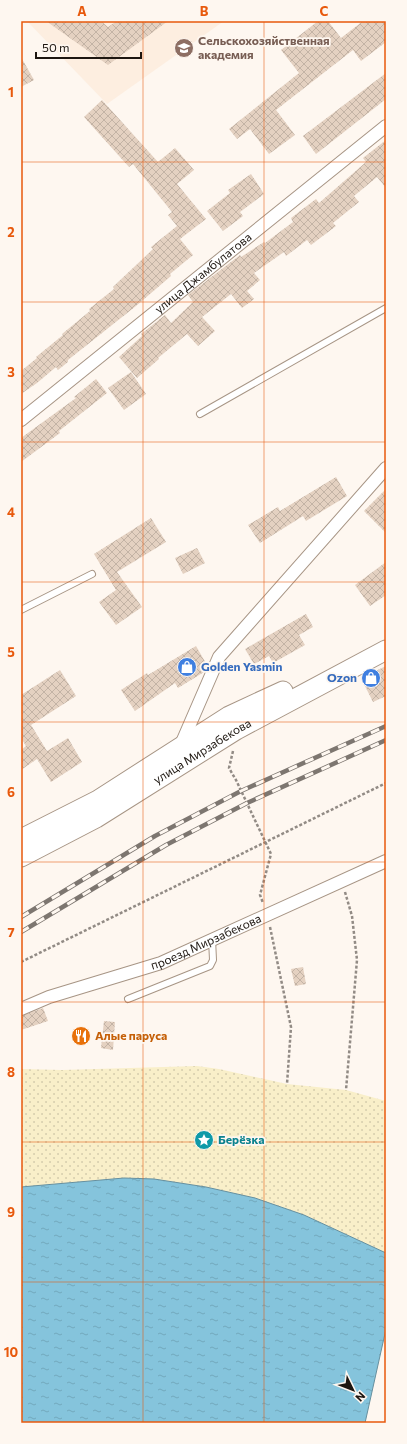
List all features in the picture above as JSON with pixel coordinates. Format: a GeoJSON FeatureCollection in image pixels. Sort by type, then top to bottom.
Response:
{"type":"FeatureCollection","features":[{"type":"Feature","properties":{"kind":"main road","name":"улица Мирзабекова"},"geometry":{"type":"LineString","coordinates":[[21,857],[96,818],[182,756],[229,716],[386,644]]}},
{"type":"Feature","properties":{"kind":"main road","name":"улица Мирзабекова"},"geometry":{"type":"LineString","coordinates":[[21,839],[182,756],[236,730],[386,650]]}},
{"type":"Feature","properties":{"kind":"street","name":"улица Джамбулатова"},"geometry":{"type":"LineString","coordinates":[[21,420],[386,126]]}},
{"type":"Feature","properties":{"kind":"street"},"geometry":{"type":"LineString","coordinates":[[182,756],[219,656],[386,468]]}},
{"type":"Feature","properties":{"kind":"street","name":"проезд Мирзабекова"},"geometry":{"type":"LineString","coordinates":[[21,1009],[49,997],[161,963],[341,880],[386,861]]}},
{"type":"Feature","properties":{"kind":"lane"},"geometry":{"type":"LineString","coordinates":[[200,414],[386,308]]}},
{"type":"Feature","properties":{"kind":"lane"},"geometry":{"type":"LineString","coordinates":[[21,610],[92,574]]}},
{"type":"Feature","properties":{"kind":"lane"},"geometry":{"type":"LineString","coordinates":[[128,999],[210,966],[214,960],[212,940]]}},
{"type":"Feature","properties":{"kind":"path"},"geometry":{"type":"LineString","coordinates":[[233,748],[229,768],[271,854],[260,895],[267,914],[291,1027],[287,1084]]}},
{"type":"Feature","properties":{"kind":"path"},"geometry":{"type":"LineString","coordinates":[[21,962],[386,783]]}},
{"type":"Feature","properties":{"kind":"path"},"geometry":{"type":"LineString","coordinates":[[341,880],[352,916],[357,960],[346,1090]]}},
{"type":"Feature","properties":{"kind":"shaded area"},"geometry":{"type":"Polygon","coordinates":[[[27,21],[224,21],[107,104],[27,21]]]}},
{"type":"Feature","properties":{"kind":"sand","name":"Берёзка"},"geometry":{"type":"Polygon","coordinates":[[[197,1066],[219,1069],[287,1084],[346,1090],[386,1101],[386,1253],[304,1215],[255,1198],[206,1187],[154,1179],[124,1178],[21,1187],[21,1069],[62,1070],[197,1066]]]}},
{"type":"Feature","properties":{"kind":"water"},"geometry":{"type":"Polygon","coordinates":[[[124,1178],[154,1179],[206,1187],[255,1198],[304,1215],[386,1253],[386,1329],[365,1423],[21,1423],[21,1187],[124,1178]]]}},
{"type":"Feature","properties":{"kind":"building"},"geometry":{"type":"Polygon","coordinates":[[[46,21],[101,21],[108,27],[117,21],[168,21],[108,65],[46,21]]]}},
{"type":"Feature","properties":{"kind":"building"},"geometry":{"type":"Polygon","coordinates":[[[318,21],[328,21],[341,38],[363,21],[386,21],[386,42],[361,61],[353,50],[276,110],[295,135],[269,154],[250,129],[237,139],[229,129],[299,73],[281,50],[318,21]]]}},
{"type":"Feature","properties":{"kind":"building"},"geometry":{"type":"Polygon","coordinates":[[[21,57],[34,80],[21,87],[21,57]]]}},
{"type":"Feature","properties":{"kind":"building"},"geometry":{"type":"Polygon","coordinates":[[[386,73],[386,99],[316,154],[303,136],[386,73]]]}},
{"type":"Feature","properties":{"kind":"building"},"geometry":{"type":"Polygon","coordinates":[[[102,100],[158,162],[175,148],[194,170],[177,184],[206,219],[180,239],[193,255],[170,274],[171,276],[68,360],[68,362],[58,370],[56,367],[21,394],[21,371],[90,311],[89,309],[114,289],[113,287],[153,249],[151,247],[177,226],[168,215],[172,212],[133,164],[129,167],[84,117],[102,100]]]}},
{"type":"Feature","properties":{"kind":"building"},"geometry":{"type":"Polygon","coordinates":[[[386,140],[386,188],[377,177],[354,196],[359,202],[333,223],[336,226],[311,245],[307,240],[286,256],[284,252],[254,273],[260,280],[247,291],[254,299],[242,308],[231,294],[202,317],[215,331],[198,346],[187,334],[137,378],[119,357],[142,336],[141,334],[165,315],[171,323],[193,302],[188,295],[240,255],[241,257],[264,242],[265,243],[293,222],[291,218],[316,199],[319,203],[366,162],[363,158],[386,140]]]}},
{"type":"Feature","properties":{"kind":"building"},"geometry":{"type":"Polygon","coordinates":[[[251,174],[264,194],[240,212],[243,216],[223,231],[207,211],[230,193],[228,190],[251,174]]]}},
{"type":"Feature","properties":{"kind":"building"},"geometry":{"type":"Polygon","coordinates":[[[131,372],[146,394],[124,410],[108,388],[131,372]]]}},
{"type":"Feature","properties":{"kind":"building"},"geometry":{"type":"Polygon","coordinates":[[[96,379],[107,393],[59,431],[60,433],[21,462],[21,438],[76,398],[74,397],[96,379]]]}},
{"type":"Feature","properties":{"kind":"building"},"geometry":{"type":"Polygon","coordinates":[[[336,477],[347,496],[306,521],[303,516],[260,543],[248,525],[278,507],[280,511],[336,477]]]}},
{"type":"Feature","properties":{"kind":"building"},"geometry":{"type":"Polygon","coordinates":[[[386,489],[386,533],[364,511],[386,489]]]}},
{"type":"Feature","properties":{"kind":"building"},"geometry":{"type":"Polygon","coordinates":[[[151,518],[166,542],[117,572],[142,607],[116,625],[99,602],[116,590],[94,554],[151,518]]]}},
{"type":"Feature","properties":{"kind":"building"},"geometry":{"type":"Polygon","coordinates":[[[197,548],[205,563],[183,574],[175,558],[197,548]]]}},
{"type":"Feature","properties":{"kind":"building"},"geometry":{"type":"Polygon","coordinates":[[[386,562],[386,595],[370,606],[355,585],[386,562]]]}},
{"type":"Feature","properties":{"kind":"building"},"geometry":{"type":"Polygon","coordinates":[[[306,614],[313,627],[299,635],[305,645],[273,663],[269,656],[254,664],[245,649],[306,614]]]}},
{"type":"Feature","properties":{"kind":"building"},"geometry":{"type":"Polygon","coordinates":[[[196,646],[207,665],[204,672],[178,688],[175,683],[135,711],[121,690],[147,673],[148,675],[196,646]]]}},
{"type":"Feature","properties":{"kind":"building"},"geometry":{"type":"Polygon","coordinates":[[[386,666],[386,696],[373,702],[361,678],[386,666]]]}},
{"type":"Feature","properties":{"kind":"building"},"geometry":{"type":"Polygon","coordinates":[[[60,670],[76,696],[31,725],[47,751],[68,738],[82,762],[51,782],[37,759],[21,770],[21,750],[26,746],[21,738],[21,695],[60,670]]]}},
{"type":"Feature","properties":{"kind":"building"},"geometry":{"type":"Polygon","coordinates":[[[303,967],[306,984],[295,986],[291,969],[303,967]]]}},
{"type":"Feature","properties":{"kind":"building"},"geometry":{"type":"Polygon","coordinates":[[[43,1008],[48,1021],[21,1030],[21,1016],[43,1008]]]}},
{"type":"Feature","properties":{"kind":"building"},"geometry":{"type":"Polygon","coordinates":[[[104,1021],[115,1022],[113,1050],[101,1048],[104,1021]]]}},
{"type":"Feature","properties":{"kind":"railway"},"geometry":{"type":"LineString","coordinates":[[21,917],[155,836],[241,791],[386,726]]}},
{"type":"Feature","properties":{"kind":"railway"},"geometry":{"type":"LineString","coordinates":[[21,932],[166,845],[247,803],[386,740]]}},
{"type":"Feature","properties":{"kind":"place","name":"Сельскохозяйственная академия"},"geometry":{"type":"Point","coordinates":[184,48]}},
{"type":"Feature","properties":{"kind":"place","name":"Golden Yasmin"},"geometry":{"type":"Point","coordinates":[187,667]}},
{"type":"Feature","properties":{"kind":"place","name":"Ozon"},"geometry":{"type":"Point","coordinates":[371,678]}},
{"type":"Feature","properties":{"kind":"place","name":"Алые паруса"},"geometry":{"type":"Point","coordinates":[81,1036]}},
{"type":"Feature","properties":{"kind":"place","name":"Берёзка"},"geometry":{"type":"Point","coordinates":[204,1140]}}]}
